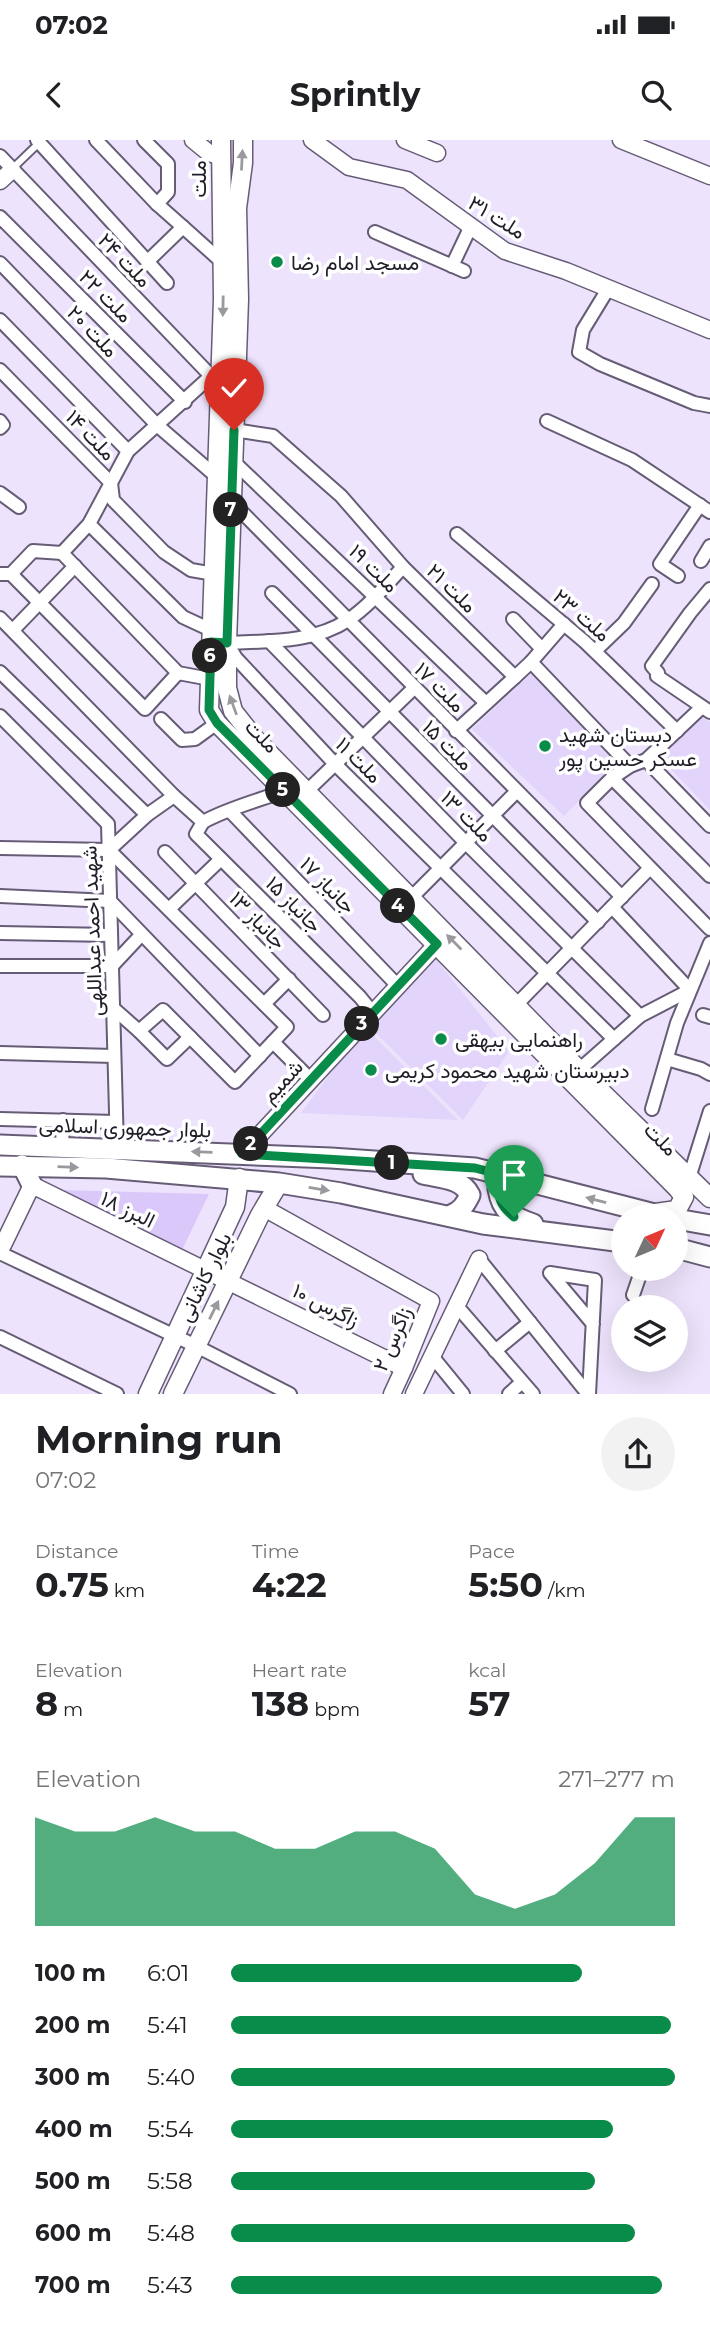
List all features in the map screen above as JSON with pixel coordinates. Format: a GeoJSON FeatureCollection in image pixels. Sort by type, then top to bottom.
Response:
{"type":"FeatureCollection","features":[{"type":"Feature","properties":{"kind":"main road","name":"ملت"},"geometry":{"type":"LineString","coordinates":[[243,140],[243,163],[229,207],[222,262],[223,378],[214,574],[217,638],[233,710],[255,739],[579,1070],[683,1183],[684,1197],[680,1204]]}},
{"type":"Feature","properties":{"kind":"main road","name":"ملت"},"geometry":{"type":"LineString","coordinates":[[221,148],[239,299],[223,378],[234,430],[232,502],[217,638],[209,679],[209,710],[217,723],[437,944],[683,1183],[710,1198]]}},
{"type":"Feature","properties":{"kind":"main road","name":"بلوار جمهوری اسلامی"},"geometry":{"type":"LineString","coordinates":[[0,1145],[242,1154],[475,1168],[613,1204]]}},
{"type":"Feature","properties":{"kind":"main road"},"geometry":{"type":"LineString","coordinates":[[353,1160],[458,1182],[466,1187],[470,1195],[460,1211],[451,1215]]}},
{"type":"Feature","properties":{"kind":"main road"},"geometry":{"type":"LineString","coordinates":[[22,1165],[32,1185]]}},
{"type":"Feature","properties":{"kind":"main road","name":"بلوار جمهوری اسلامی"},"geometry":{"type":"LineString","coordinates":[[0,1166],[106,1168],[239,1178],[341,1193],[483,1224],[611,1240]]}},
{"type":"Feature","properties":{"kind":"main road"},"geometry":{"type":"LineString","coordinates":[[506,1176],[498,1189],[503,1208],[514,1217],[561,1234]]}},
{"type":"Feature","properties":{"kind":"main road","name":"بلوار کاشانی"},"geometry":{"type":"LineString","coordinates":[[148,1394],[235,1208],[239,1178]]}},
{"type":"Feature","properties":{"kind":"main road","name":"بلوار کاشانی"},"geometry":{"type":"LineString","coordinates":[[173,1394],[264,1208],[279,1183]]}},
{"type":"Feature","properties":{"kind":"main road"},"geometry":{"type":"LineString","coordinates":[[236,1200],[252,1198],[264,1208]]}},
{"type":"Feature","properties":{"kind":"main road"},"geometry":{"type":"LineString","coordinates":[[688,1221],[710,1225]]}},
{"type":"Feature","properties":{"kind":"main road"},"geometry":{"type":"LineString","coordinates":[[688,1251],[710,1257]]}},
{"type":"Feature","properties":{"kind":"street"},"geometry":{"type":"LineString","coordinates":[[96,140],[157,204],[222,262]]}},
{"type":"Feature","properties":{"kind":"street"},"geometry":{"type":"LineString","coordinates":[[145,140],[168,164],[168,192],[157,204]]}},
{"type":"Feature","properties":{"kind":"street"},"geometry":{"type":"LineString","coordinates":[[193,140],[209,153],[221,148]]}},
{"type":"Feature","properties":{"kind":"street","name":"ملت ۳۱"},"geometry":{"type":"LineString","coordinates":[[312,140],[349,167],[407,180],[505,251],[566,271],[710,330]]}},
{"type":"Feature","properties":{"kind":"street"},"geometry":{"type":"LineString","coordinates":[[405,140],[437,153]]}},
{"type":"Feature","properties":{"kind":"street"},"geometry":{"type":"LineString","coordinates":[[621,140],[710,177]]}},
{"type":"Feature","properties":{"kind":"street"},"geometry":{"type":"LineString","coordinates":[[39,141],[167,283]]}},
{"type":"Feature","properties":{"kind":"street","name":"ملت ۲۴"},"geometry":{"type":"LineString","coordinates":[[0,156],[6,176],[223,378]]}},
{"type":"Feature","properties":{"kind":"street","name":"ملت ۲۲"},"geometry":{"type":"LineString","coordinates":[[0,217],[185,402]]}},
{"type":"Feature","properties":{"kind":"street"},"geometry":{"type":"LineString","coordinates":[[148,261],[183,227]]}},
{"type":"Feature","properties":{"kind":"street"},"geometry":{"type":"LineString","coordinates":[[375,232],[458,268],[470,228]]}},
{"type":"Feature","properties":{"kind":"street","name":"ملت ۲۰"},"geometry":{"type":"LineString","coordinates":[[0,263],[158,426],[217,477]]}},
{"type":"Feature","properties":{"kind":"street"},"geometry":{"type":"LineString","coordinates":[[608,289],[583,330],[579,352],[600,364],[694,403],[710,406]]}},
{"type":"Feature","properties":{"kind":"street"},"geometry":{"type":"LineString","coordinates":[[0,320],[128,452]]}},
{"type":"Feature","properties":{"kind":"street","name":"ملت ۱۴"},"geometry":{"type":"LineString","coordinates":[[0,370],[111,483],[113,500],[164,552],[191,570],[214,574]]}},
{"type":"Feature","properties":{"kind":"street"},"geometry":{"type":"LineString","coordinates":[[62,553],[89,524],[128,452],[185,402],[223,378]]}},
{"type":"Feature","properties":{"kind":"street"},"geometry":{"type":"LineString","coordinates":[[0,421],[3,425],[0,428]]}},
{"type":"Feature","properties":{"kind":"street"},"geometry":{"type":"LineString","coordinates":[[547,421],[632,460],[705,509],[660,564],[678,576]]}},
{"type":"Feature","properties":{"kind":"street","name":"ملت ۲۱"},"geometry":{"type":"LineString","coordinates":[[234,430],[273,436],[341,496],[404,567],[515,677]]}},
{"type":"Feature","properties":{"kind":"street","name":"ملت ۱۹"},"geometry":{"type":"LineString","coordinates":[[233,461],[486,703]]}},
{"type":"Feature","properties":{"kind":"street"},"geometry":{"type":"LineString","coordinates":[[0,493],[19,507]]}},
{"type":"Feature","properties":{"kind":"street","name":"ملت ۱۷"},"geometry":{"type":"LineString","coordinates":[[232,502],[622,897]]}},
{"type":"Feature","properties":{"kind":"street"},"geometry":{"type":"LineString","coordinates":[[89,524],[183,617],[217,638],[269,641],[314,635],[348,620],[404,567]]}},
{"type":"Feature","properties":{"kind":"street","name":"ملت ۲۳"},"geometry":{"type":"LineString","coordinates":[[457,534],[595,652],[677,731]]}},
{"type":"Feature","properties":{"kind":"street"},"geometry":{"type":"LineString","coordinates":[[701,561],[710,546]]}},
{"type":"Feature","properties":{"kind":"street"},"geometry":{"type":"LineString","coordinates":[[178,673],[145,709],[40,602],[6,574],[33,551],[62,553],[178,673],[209,679]]}},
{"type":"Feature","properties":{"kind":"street"},"geometry":{"type":"LineString","coordinates":[[13,630],[75,566]]}},
{"type":"Feature","properties":{"kind":"street"},"geometry":{"type":"LineString","coordinates":[[595,652],[624,623],[652,584]]}},
{"type":"Feature","properties":{"kind":"street"},"geometry":{"type":"LineString","coordinates":[[710,589],[652,666],[658,673],[657,676],[668,685],[706,709],[646,760],[630,766],[612,778],[587,803],[710,929]]}},
{"type":"Feature","properties":{"kind":"street","name":"ملت ۱۵"},"geometry":{"type":"LineString","coordinates":[[272,593],[598,922]]}},
{"type":"Feature","properties":{"kind":"street"},"geometry":{"type":"LineString","coordinates":[[0,618],[174,796],[203,822],[219,813],[284,790]]}},
{"type":"Feature","properties":{"kind":"street"},"geometry":{"type":"LineString","coordinates":[[513,619],[542,649]]}},
{"type":"Feature","properties":{"kind":"street"},"geometry":{"type":"LineString","coordinates":[[456,731],[531,662],[564,625]]}},
{"type":"Feature","properties":{"kind":"street","name":"ملت ۱۱"},"geometry":{"type":"LineString","coordinates":[[217,638],[335,764],[614,1039]]}},
{"type":"Feature","properties":{"kind":"street","name":"ملت ۱۳"},"geometry":{"type":"LineString","coordinates":[[269,641],[640,1016]]}},
{"type":"Feature","properties":{"kind":"street"},"geometry":{"type":"LineString","coordinates":[[531,662],[630,766]]}},
{"type":"Feature","properties":{"kind":"street"},"geometry":{"type":"LineString","coordinates":[[0,672],[147,815]]}},
{"type":"Feature","properties":{"kind":"street"},"geometry":{"type":"LineString","coordinates":[[306,792],[414,688]]}},
{"type":"Feature","properties":{"kind":"street","name":"شهید احمد عبداللهی"},"geometry":{"type":"LineString","coordinates":[[0,716],[108,824],[117,1148]]}},
{"type":"Feature","properties":{"kind":"street"},"geometry":{"type":"LineString","coordinates":[[160,719],[182,740],[195,739],[217,723]]}},
{"type":"Feature","properties":{"kind":"street"},"geometry":{"type":"LineString","coordinates":[[646,760],[710,825]]}},
{"type":"Feature","properties":{"kind":"street"},"geometry":{"type":"LineString","coordinates":[[612,778],[710,876]]}},
{"type":"Feature","properties":{"kind":"street"},"geometry":{"type":"LineString","coordinates":[[411,898],[516,792]]}},
{"type":"Feature","properties":{"kind":"street"},"geometry":{"type":"LineString","coordinates":[[109,850],[147,815],[174,796]]}},
{"type":"Feature","properties":{"kind":"street","name":"جانباز ۱۷"},"geometry":{"type":"LineString","coordinates":[[230,811],[398,986]]}},
{"type":"Feature","properties":{"kind":"street","name":"جانباز ۱۵"},"geometry":{"type":"LineString","coordinates":[[203,822],[196,834],[373,1013]]}},
{"type":"Feature","properties":{"kind":"street"},"geometry":{"type":"LineString","coordinates":[[0,848],[109,850],[287,1027],[235,1082],[163,1010],[139,1031]]}},
{"type":"Feature","properties":{"kind":"street","name":"جانباز ۱۳"},"geometry":{"type":"LineString","coordinates":[[165,852],[323,1015]]}},
{"type":"Feature","properties":{"kind":"street"},"geometry":{"type":"LineString","coordinates":[[169,909],[221,859]]}},
{"type":"Feature","properties":{"kind":"street"},"geometry":{"type":"LineString","coordinates":[[516,1005],[649,869]]}},
{"type":"Feature","properties":{"kind":"street"},"geometry":{"type":"LineString","coordinates":[[0,896],[110,901],[260,1056]]}},
{"type":"Feature","properties":{"kind":"street"},"geometry":{"type":"LineString","coordinates":[[612,907],[691,990]]}},
{"type":"Feature","properties":{"kind":"street"},"geometry":{"type":"LineString","coordinates":[[0,933],[111,935]]}},
{"type":"Feature","properties":{"kind":"street"},"geometry":{"type":"LineString","coordinates":[[0,965],[112,966],[142,935]]}},
{"type":"Feature","properties":{"kind":"street"},"geometry":{"type":"LineString","coordinates":[[652,1110],[667,1059],[710,943]]}},
{"type":"Feature","properties":{"kind":"street","name":"شمیم"},"geometry":{"type":"LineString","coordinates":[[242,1154],[437,944]]}},
{"type":"Feature","properties":{"kind":"street"},"geometry":{"type":"LineString","coordinates":[[264,1004],[289,979]]}},
{"type":"Feature","properties":{"kind":"street"},"geometry":{"type":"LineString","coordinates":[[579,1070],[640,1016],[691,990]]}},
{"type":"Feature","properties":{"kind":"street"},"geometry":{"type":"LineString","coordinates":[[113,1008],[167,1059],[190,1037]]}},
{"type":"Feature","properties":{"kind":"street"},"geometry":{"type":"LineString","coordinates":[[273,1042],[311,1080]]}},
{"type":"Feature","properties":{"kind":"street"},"geometry":{"type":"LineString","coordinates":[[0,1053],[114,1056]]}},
{"type":"Feature","properties":{"kind":"street"},"geometry":{"type":"LineString","coordinates":[[667,1059],[710,1074]]}},
{"type":"Feature","properties":{"kind":"street"},"geometry":{"type":"LineString","coordinates":[[683,1183],[710,1111]]}},
{"type":"Feature","properties":{"kind":"street"},"geometry":{"type":"LineString","coordinates":[[0,1119],[116,1122]]}},
{"type":"Feature","properties":{"kind":"street"},"geometry":{"type":"LineString","coordinates":[[62,1147],[63,1120]]}},
{"type":"Feature","properties":{"kind":"street"},"geometry":{"type":"LineString","coordinates":[[32,1185],[0,1252],[290,1394]]}},
{"type":"Feature","properties":{"kind":"street","name":"البرز ۱۸"},"geometry":{"type":"LineString","coordinates":[[32,1185],[228,1280]]}},
{"type":"Feature","properties":{"kind":"street","name":"زاگرس ۲"},"geometry":{"type":"LineString","coordinates":[[264,1208],[431,1301],[392,1394]]}},
{"type":"Feature","properties":{"kind":"street"},"geometry":{"type":"LineString","coordinates":[[414,1394],[479,1259],[588,1394]]}},
{"type":"Feature","properties":{"kind":"street"},"geometry":{"type":"LineString","coordinates":[[588,1394],[593,1324],[595,1280],[550,1273],[593,1324]]}},
{"type":"Feature","properties":{"kind":"street","name":"زاگرس ۱۰"},"geometry":{"type":"LineString","coordinates":[[228,1280],[404,1368]]}},
{"type":"Feature","properties":{"kind":"street"},"geometry":{"type":"LineString","coordinates":[[633,1295],[638,1281]]}},
{"type":"Feature","properties":{"kind":"street"},"geometry":{"type":"LineString","coordinates":[[456,1305],[533,1394]]}},
{"type":"Feature","properties":{"kind":"street"},"geometry":{"type":"LineString","coordinates":[[495,1351],[530,1322]]}},
{"type":"Feature","properties":{"kind":"street"},"geometry":{"type":"LineString","coordinates":[[0,1338],[117,1394]]}},
{"type":"Feature","properties":{"kind":"street"},"geometry":{"type":"LineString","coordinates":[[432,1356],[463,1394]]}},
{"type":"Feature","properties":{"kind":"street"},"geometry":{"type":"LineString","coordinates":[[509,1394],[522,1382]]}},
{"type":"Feature","properties":{"kind":"lane"},"geometry":{"type":"LineString","coordinates":[[6,176],[39,141]]}},
{"type":"Feature","properties":{"kind":"shaded area","name":"دبستان شهید عسکر حسین پور"},"geometry":{"type":"Polygon","coordinates":[[[532,673],[615,764],[564,816],[472,729],[532,673]]]}},
{"type":"Feature","properties":{"kind":"shaded area"},"geometry":{"type":"Polygon","coordinates":[[[702,716],[710,722],[710,810],[660,758],[702,716]]]}},
{"type":"Feature","properties":{"kind":"shaded area","name":"راهنمایی بیهقی"},"geometry":{"type":"Polygon","coordinates":[[[435,958],[509,1051],[463,1120],[370,1027],[435,958]]]}},
{"type":"Feature","properties":{"kind":"shaded area","name":"دبیرستان شهید محمود کریمی"},"geometry":{"type":"Polygon","coordinates":[[[365,1027],[458,1120],[301,1113],[365,1027]]]}},
{"type":"Feature","properties":{"kind":"shaded area"},"geometry":{"type":"Polygon","coordinates":[[[59,1190],[209,1194],[182,1250],[59,1190]]]}},
{"type":"Feature","properties":{"kind":"place","name":"مسجد امام رضا"},"geometry":{"type":"Point","coordinates":[277,262]}},
{"type":"Feature","properties":{"kind":"place","name":"دبستان شهید عسکر حسین پور"},"geometry":{"type":"Point","coordinates":[545,746]}},
{"type":"Feature","properties":{"kind":"place","name":"راهنمایی بیهقی"},"geometry":{"type":"Point","coordinates":[441,1039]}},
{"type":"Feature","properties":{"kind":"place","name":"دبیرستان شهید محمود کریمی"},"geometry":{"type":"Point","coordinates":[371,1070]}},
{"type":"Feature","properties":{"kind":"route"},"geometry":{"type":"LineString","coordinates":[[234,430],[227,643],[211,642],[209,710],[217,723],[437,944],[242,1154],[475,1168],[506,1176],[498,1189],[499,1199],[503,1208],[514,1217]]}}]}
